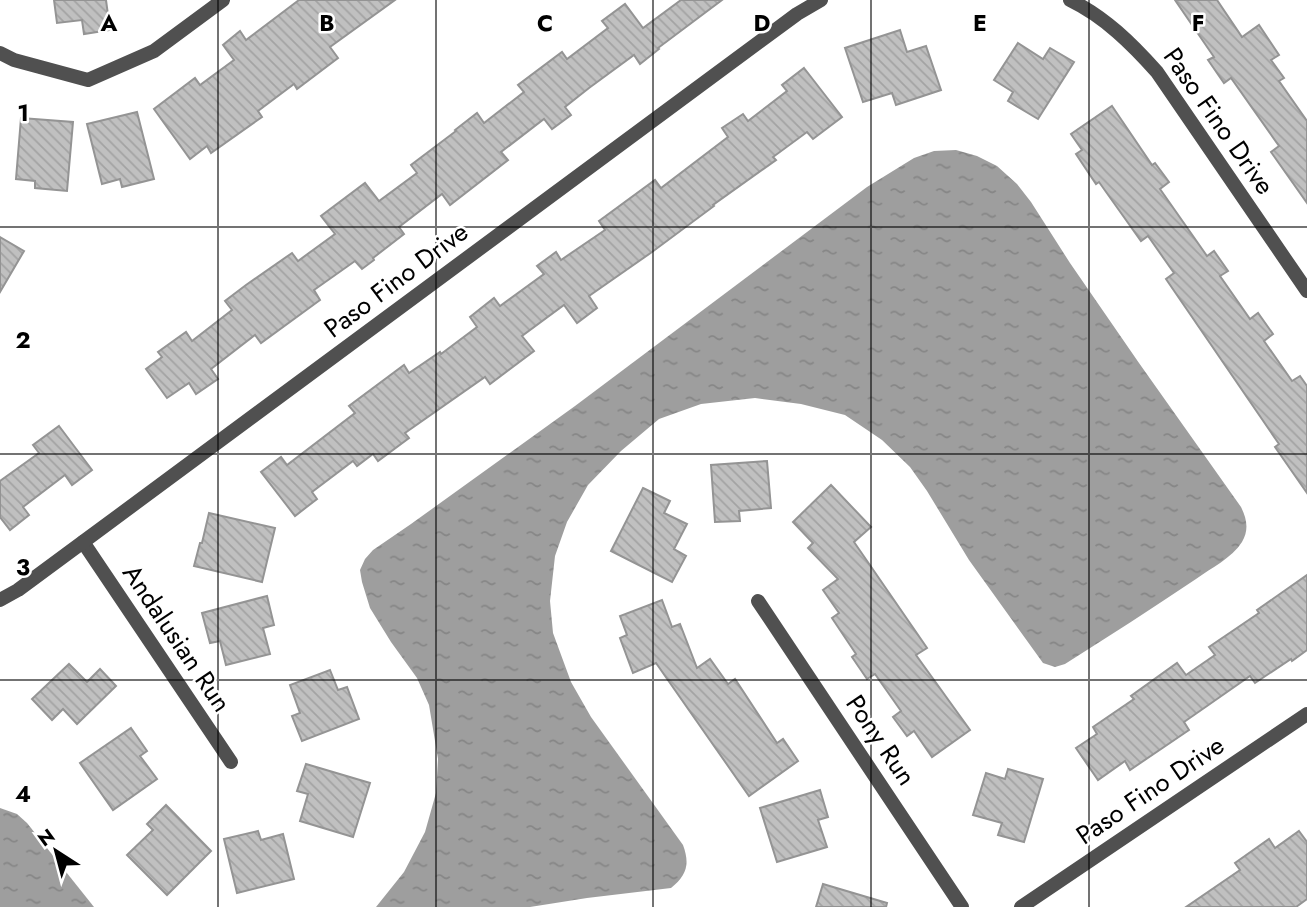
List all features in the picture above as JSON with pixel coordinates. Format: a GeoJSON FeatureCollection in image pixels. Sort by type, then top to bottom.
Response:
{"type":"FeatureCollection","features":[{"type":"Feature","properties":{"kind":"street"},"geometry":{"type":"LineString","coordinates":[[0,53],[14,60],[88,80],[154,51],[223,0]]}},
{"type":"Feature","properties":{"kind":"street","name":"Paso Fino Drive"},"geometry":{"type":"LineString","coordinates":[[0,600],[18,590],[786,22],[821,0]]}},
{"type":"Feature","properties":{"kind":"street","name":"Paso Fino Drive"},"geometry":{"type":"LineString","coordinates":[[1070,0],[1105,22],[1133,45],[1157,72],[1307,291]]}},
{"type":"Feature","properties":{"kind":"street","name":"Andalusian Run"},"geometry":{"type":"LineString","coordinates":[[83,542],[231,762]]}},
{"type":"Feature","properties":{"kind":"street","name":"Pony Run"},"geometry":{"type":"LineString","coordinates":[[758,601],[962,907]]}},
{"type":"Feature","properties":{"kind":"street","name":"Paso Fino Drive"},"geometry":{"type":"LineString","coordinates":[[1021,907],[1307,713]]}},
{"type":"Feature","properties":{"kind":"water"},"geometry":{"type":"Polygon","coordinates":[[[956,150],[997,166],[1017,184],[1031,202],[1070,263],[1241,507],[1246,529],[1238,548],[1147,611],[1065,664],[1055,667],[1043,663],[969,560],[910,467],[882,440],[845,415],[801,404],[755,398],[701,404],[659,419],[621,451],[588,485],[567,522],[555,556],[550,601],[553,633],[571,682],[591,717],[683,845],[686,858],[684,874],[671,888],[530,907],[376,907],[404,872],[425,832],[436,793],[438,759],[429,705],[417,678],[370,608],[360,570],[365,559],[373,550],[575,406],[867,187],[914,158],[934,151],[956,150]]]}},
{"type":"Feature","properties":{"kind":"water"},"geometry":{"type":"Polygon","coordinates":[[[0,808],[17,814],[27,823],[94,907],[0,907],[0,808]]]}},
{"type":"Feature","properties":{"kind":"building"},"geometry":{"type":"Polygon","coordinates":[[[54,0],[106,0],[110,30],[84,34],[82,20],[57,23],[54,0]]]}},
{"type":"Feature","properties":{"kind":"building"},"geometry":{"type":"Polygon","coordinates":[[[299,0],[395,0],[330,47],[338,58],[297,89],[294,84],[258,111],[262,117],[211,153],[207,146],[190,159],[154,109],[195,78],[200,85],[234,60],[223,45],[240,31],[246,40],[299,0]]]}},
{"type":"Feature","properties":{"kind":"building"},"geometry":{"type":"Polygon","coordinates":[[[681,0],[722,0],[640,64],[634,55],[589,88],[565,107],[571,115],[552,129],[544,119],[501,152],[508,160],[450,205],[442,194],[399,227],[404,234],[362,269],[355,261],[314,290],[320,300],[261,343],[255,335],[211,369],[218,379],[196,394],[189,383],[167,398],[146,369],[162,357],[158,352],[186,332],[192,341],[232,310],[225,301],[246,285],[292,253],[298,261],[335,234],[321,216],[365,183],[379,201],[417,173],[411,165],[477,113],[484,123],[524,92],[518,85],[562,52],[567,59],[608,28],[602,21],[625,4],[643,28],[681,0]]]}},
{"type":"Feature","properties":{"kind":"building"},"geometry":{"type":"Polygon","coordinates":[[[1175,0],[1217,0],[1242,37],[1259,25],[1279,55],[1271,60],[1284,78],[1279,81],[1307,121],[1307,203],[1271,152],[1279,146],[1231,78],[1224,83],[1208,60],[1214,57],[1175,0]]]}},
{"type":"Feature","properties":{"kind":"building"},"geometry":{"type":"Polygon","coordinates":[[[900,30],[907,52],[926,46],[941,90],[896,105],[892,93],[863,102],[845,48],[900,30]]]}},
{"type":"Feature","properties":{"kind":"building"},"geometry":{"type":"Polygon","coordinates":[[[1018,43],[1043,59],[1050,48],[1074,62],[1038,119],[1008,101],[1013,92],[994,80],[1018,43]]]}},
{"type":"Feature","properties":{"kind":"building"},"geometry":{"type":"Polygon","coordinates":[[[804,68],[842,117],[813,139],[807,132],[773,157],[776,160],[589,296],[597,308],[577,323],[564,305],[522,336],[534,351],[490,384],[485,377],[405,433],[409,438],[378,461],[373,454],[357,466],[353,461],[312,492],[317,499],[295,516],[261,472],[281,457],[287,465],[355,413],[349,406],[404,365],[409,373],[440,352],[441,354],[477,327],[470,317],[494,298],[500,306],[544,274],[537,266],[556,252],[561,260],[605,230],[599,221],[655,180],[661,188],[728,137],[722,128],[743,114],[748,121],[787,91],[782,85],[804,68]]]}},
{"type":"Feature","properties":{"kind":"building"},"geometry":{"type":"Polygon","coordinates":[[[1112,106],[1152,165],[1155,163],[1169,182],[1160,189],[1207,256],[1214,251],[1228,271],[1220,276],[1250,319],[1258,313],[1273,334],[1264,341],[1292,381],[1300,376],[1307,386],[1307,493],[1275,447],[1279,444],[1166,279],[1174,273],[1148,236],[1141,241],[1076,154],[1082,150],[1071,134],[1112,106]]]}},
{"type":"Feature","properties":{"kind":"building"},"geometry":{"type":"Polygon","coordinates":[[[137,112],[154,179],[122,187],[120,179],[102,184],[87,124],[137,112]]]}},
{"type":"Feature","properties":{"kind":"building"},"geometry":{"type":"Polygon","coordinates":[[[21,118],[73,122],[67,191],[35,188],[35,181],[16,179],[21,118]]]}},
{"type":"Feature","properties":{"kind":"building"},"geometry":{"type":"Polygon","coordinates":[[[0,237],[24,251],[0,292],[0,237]]]}},
{"type":"Feature","properties":{"kind":"building"},"geometry":{"type":"Polygon","coordinates":[[[59,426],[92,470],[72,485],[65,475],[23,507],[29,515],[10,530],[0,517],[0,481],[39,453],[33,445],[59,426]]]}},
{"type":"Feature","properties":{"kind":"building"},"geometry":{"type":"Polygon","coordinates":[[[767,461],[771,508],[739,511],[740,521],[715,522],[711,465],[767,461]]]}},
{"type":"Feature","properties":{"kind":"building"},"geometry":{"type":"Polygon","coordinates":[[[831,485],[871,527],[854,542],[927,648],[916,655],[970,730],[932,757],[914,731],[907,736],[893,717],[901,711],[875,674],[867,679],[852,657],[856,654],[832,618],[839,613],[823,590],[838,579],[808,548],[813,543],[793,522],[831,485]]]}},
{"type":"Feature","properties":{"kind":"building"},"geometry":{"type":"Polygon","coordinates":[[[643,488],[670,501],[664,513],[687,524],[674,549],[686,556],[672,582],[611,551],[643,488]]]}},
{"type":"Feature","properties":{"kind":"building"},"geometry":{"type":"Polygon","coordinates":[[[209,513],[275,528],[262,582],[194,566],[209,513]]]}},
{"type":"Feature","properties":{"kind":"building"},"geometry":{"type":"Polygon","coordinates":[[[1307,575],[1307,650],[1255,683],[1250,676],[1184,722],[1189,730],[1130,770],[1125,761],[1098,780],[1076,748],[1097,734],[1093,727],[1134,699],[1131,696],[1177,663],[1186,675],[1215,655],[1209,647],[1259,613],[1257,610],[1307,575]]]}},
{"type":"Feature","properties":{"kind":"building"},"geometry":{"type":"Polygon","coordinates":[[[267,596],[274,625],[263,628],[270,654],[226,665],[220,641],[210,643],[202,613],[267,596]]]}},
{"type":"Feature","properties":{"kind":"building"},"geometry":{"type":"Polygon","coordinates":[[[662,600],[672,627],[680,624],[697,668],[710,659],[728,684],[735,679],[777,743],[783,739],[798,761],[749,796],[656,663],[633,673],[620,638],[627,635],[620,616],[662,600]]]}},
{"type":"Feature","properties":{"kind":"building"},"geometry":{"type":"Polygon","coordinates":[[[69,664],[87,682],[100,669],[116,686],[77,724],[63,709],[52,720],[32,699],[69,664]]]}},
{"type":"Feature","properties":{"kind":"building"},"geometry":{"type":"Polygon","coordinates":[[[330,670],[338,690],[347,687],[359,719],[302,741],[292,716],[300,713],[290,685],[330,670]]]}},
{"type":"Feature","properties":{"kind":"building"},"geometry":{"type":"Polygon","coordinates":[[[131,728],[147,751],[140,756],[157,779],[113,810],[80,763],[131,728]]]}},
{"type":"Feature","properties":{"kind":"building"},"geometry":{"type":"Polygon","coordinates":[[[306,764],[370,783],[353,837],[300,821],[308,794],[297,791],[306,764]]]}},
{"type":"Feature","properties":{"kind":"building"},"geometry":{"type":"Polygon","coordinates":[[[1008,769],[1043,779],[1024,842],[998,835],[1002,823],[973,815],[986,773],[1005,779],[1008,769]]]}},
{"type":"Feature","properties":{"kind":"building"},"geometry":{"type":"Polygon","coordinates":[[[820,790],[828,817],[818,820],[827,847],[777,862],[760,808],[820,790]]]}},
{"type":"Feature","properties":{"kind":"building"},"geometry":{"type":"Polygon","coordinates":[[[166,805],[211,851],[167,895],[127,855],[153,830],[147,824],[166,805]]]}},
{"type":"Feature","properties":{"kind":"building"},"geometry":{"type":"Polygon","coordinates":[[[258,831],[261,840],[283,834],[294,879],[237,893],[224,839],[258,831]]]}},
{"type":"Feature","properties":{"kind":"building"},"geometry":{"type":"Polygon","coordinates":[[[1299,831],[1307,842],[1307,899],[1296,907],[1186,907],[1240,870],[1235,863],[1269,839],[1275,848],[1299,831]]]}},
{"type":"Feature","properties":{"kind":"building"},"geometry":{"type":"Polygon","coordinates":[[[823,884],[887,903],[886,907],[816,907],[823,884]]]}}]}
